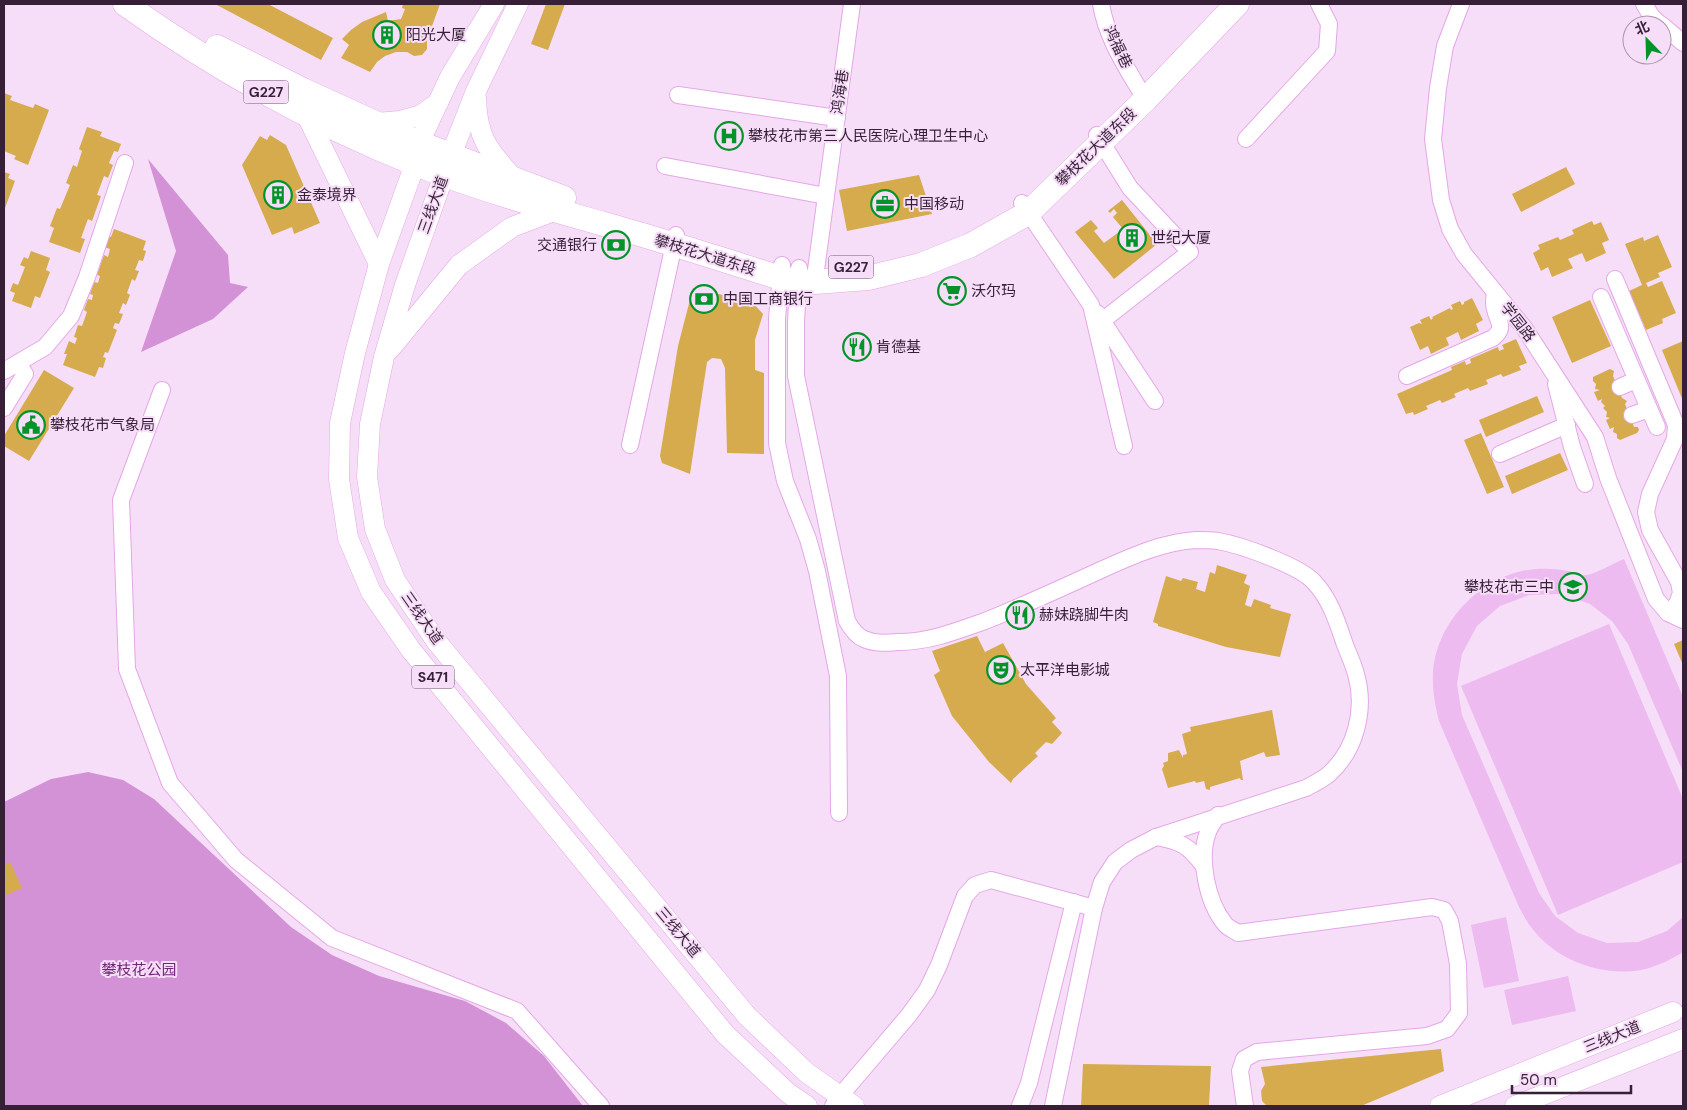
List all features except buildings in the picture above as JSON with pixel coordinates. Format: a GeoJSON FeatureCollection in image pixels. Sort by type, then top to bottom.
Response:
{"type":"FeatureCollection","features":[{"type":"Feature","properties":{"kind":"highway","name":"攀枝花大道东段"},"geometry":{"type":"LineString","coordinates":[[124,4],[184,44],[306,116],[417,153],[554,211],[675,239],[795,272],[868,266],[921,253],[971,233],[1016,208],[1025,208],[1049,178],[1146,99],[1237,4]]}},
{"type":"Feature","properties":{"kind":"highway","name":"攀枝花大道东段"},"geometry":{"type":"LineString","coordinates":[[150,4],[193,35],[303,90],[377,124],[417,153]]}},
{"type":"Feature","properties":{"kind":"highway","name":"攀枝花大道东段"},"geometry":{"type":"LineString","coordinates":[[1098,137],[1139,89],[1222,4]]}},
{"type":"Feature","properties":{"kind":"highway","name":"攀枝花大道东段"},"geometry":{"type":"LineString","coordinates":[[447,165],[514,179],[675,239]]}},
{"type":"Feature","properties":{"kind":"main road","name":"三线大道"},"geometry":{"type":"LineString","coordinates":[[494,4],[450,77],[417,153],[379,264],[354,353],[340,422],[339,479],[348,538],[371,592],[411,650],[725,1034],[788,1093],[807,1106]]}},
{"type":"Feature","properties":{"kind":"main road","name":"三线大道"},"geometry":{"type":"LineString","coordinates":[[518,4],[476,91],[447,165],[405,285],[384,357],[370,424],[367,477],[375,529],[395,580],[436,641],[747,1016],[807,1073],[842,1103]]}},
{"type":"Feature","properties":{"kind":"main road"},"geometry":{"type":"LineString","coordinates":[[476,91],[477,118],[481,136],[514,179]]}},
{"type":"Feature","properties":{"kind":"main road"},"geometry":{"type":"LineString","coordinates":[[377,124],[400,121],[421,115],[438,103]]}},
{"type":"Feature","properties":{"kind":"main road"},"geometry":{"type":"LineString","coordinates":[[306,116],[379,264]]}},
{"type":"Feature","properties":{"kind":"main road"},"geometry":{"type":"LineString","coordinates":[[384,357],[459,265],[512,227],[554,211]]}},
{"type":"Feature","properties":{"kind":"main road","name":"三线大道"},"geometry":{"type":"LineString","coordinates":[[1440,1106],[1673,1012]]}},
{"type":"Feature","properties":{"kind":"main road","name":"三线大道"},"geometry":{"type":"LineString","coordinates":[[1515,1106],[1683,1039]]}},
{"type":"Feature","properties":{"kind":"street","name":"鸿海巷"},"geometry":{"type":"LineString","coordinates":[[795,272],[826,196],[852,4]]}},
{"type":"Feature","properties":{"kind":"street","name":"鸿福巷"},"geometry":{"type":"LineString","coordinates":[[1101,4],[1102,13],[1117,53],[1139,89]]}},
{"type":"Feature","properties":{"kind":"street"},"geometry":{"type":"LineString","coordinates":[[1246,139],[1327,51],[1329,24],[1320,4]]}},
{"type":"Feature","properties":{"kind":"street","name":"学园路"},"geometry":{"type":"LineString","coordinates":[[1461,4],[1445,46],[1438,88],[1433,139],[1441,200],[1450,229],[1464,254],[1525,329],[1595,437],[1608,478],[1656,599],[1668,613],[1683,620]]}},
{"type":"Feature","properties":{"kind":"street"},"geometry":{"type":"LineString","coordinates":[[1644,4],[1651,15]]}},
{"type":"Feature","properties":{"kind":"street"},"geometry":{"type":"LineString","coordinates":[[1672,34],[1683,43]]}},
{"type":"Feature","properties":{"kind":"street"},"geometry":{"type":"LineString","coordinates":[[678,95],[837,118]]}},
{"type":"Feature","properties":{"kind":"street"},"geometry":{"type":"LineString","coordinates":[[1098,137],[1130,188],[1190,252],[1102,321]]}},
{"type":"Feature","properties":{"kind":"street"},"geometry":{"type":"LineString","coordinates":[[4,371],[45,347],[71,316],[125,163]]}},
{"type":"Feature","properties":{"kind":"street"},"geometry":{"type":"LineString","coordinates":[[665,166],[826,196]]}},
{"type":"Feature","properties":{"kind":"street"},"geometry":{"type":"LineString","coordinates":[[1025,208],[1155,401]]}},
{"type":"Feature","properties":{"kind":"street"},"geometry":{"type":"LineString","coordinates":[[630,444],[675,239]]}},
{"type":"Feature","properties":{"kind":"street"},"geometry":{"type":"LineString","coordinates":[[795,272],[776,353],[777,443],[785,481],[808,539],[817,571],[838,676],[839,813]]}},
{"type":"Feature","properties":{"kind":"street"},"geometry":{"type":"LineString","coordinates":[[795,272],[796,376],[847,621],[854,632],[864,639],[881,643],[914,642],[954,633],[1009,612],[1137,554],[1175,543],[1194,540],[1216,540],[1236,545],[1300,570],[1314,581],[1334,612],[1356,675],[1360,696],[1359,716],[1354,737],[1344,757],[1328,776],[1306,788],[1218,815],[1156,837],[1131,850],[1115,862],[1102,882],[1094,908],[1054,1106]]}},
{"type":"Feature","properties":{"kind":"street"},"geometry":{"type":"LineString","coordinates":[[1615,279],[1649,361],[1680,423],[1675,439],[1650,494],[1646,512],[1650,530],[1679,582],[1681,593],[1677,604],[1668,613]]}},
{"type":"Feature","properties":{"kind":"street"},"geometry":{"type":"LineString","coordinates":[[1407,376],[1493,338],[1499,333],[1501,325],[1495,311],[1495,293]]}},
{"type":"Feature","properties":{"kind":"street"},"geometry":{"type":"LineString","coordinates":[[1601,297],[1657,427]]}},
{"type":"Feature","properties":{"kind":"street"},"geometry":{"type":"LineString","coordinates":[[1091,305],[1124,446]]}},
{"type":"Feature","properties":{"kind":"street"},"geometry":{"type":"LineString","coordinates":[[1624,352],[1649,361]]}},
{"type":"Feature","properties":{"kind":"street"},"geometry":{"type":"LineString","coordinates":[[4,408],[25,374],[18,363]]}},
{"type":"Feature","properties":{"kind":"street"},"geometry":{"type":"LineString","coordinates":[[1553,370],[1572,447],[1585,484]]}},
{"type":"Feature","properties":{"kind":"street"},"geometry":{"type":"LineString","coordinates":[[1620,387],[1636,380]]}},
{"type":"Feature","properties":{"kind":"street"},"geometry":{"type":"LineString","coordinates":[[162,390],[121,500],[127,669],[170,783],[236,860],[332,938],[517,1011],[601,1106]]}},
{"type":"Feature","properties":{"kind":"street"},"geometry":{"type":"LineString","coordinates":[[1632,415],[1649,408]]}},
{"type":"Feature","properties":{"kind":"street"},"geometry":{"type":"LineString","coordinates":[[1500,454],[1567,426]]}},
{"type":"Feature","properties":{"kind":"street"},"geometry":{"type":"LineString","coordinates":[[1218,815],[1208,830],[1203,865],[1212,901],[1226,926],[1238,932],[1432,907],[1444,910],[1450,921],[1458,964],[1459,1013],[1447,1029],[1427,1036],[1257,1052],[1244,1059],[1240,1071],[1245,1106]]}},
{"type":"Feature","properties":{"kind":"street"},"geometry":{"type":"LineString","coordinates":[[1156,837],[1177,841],[1192,850],[1203,865]]}},
{"type":"Feature","properties":{"kind":"street"},"geometry":{"type":"LineString","coordinates":[[842,1103],[927,990],[939,965],[965,896],[975,885],[991,880],[1094,908]]}},
{"type":"Feature","properties":{"kind":"street"},"geometry":{"type":"LineString","coordinates":[[1020,1106],[1029,1083],[1074,902]]}},
{"type":"Feature","properties":{"kind":"shaded area"},"geometry":{"type":"Polygon","coordinates":[[[1624,559],[1683,697],[1683,772],[1628,644],[1612,621],[1590,604],[1560,594],[1529,595],[1500,606],[1477,626],[1462,654],[1457,684],[1462,715],[1539,893],[1555,916],[1578,933],[1607,943],[1638,942],[1667,931],[1683,917],[1683,952],[1652,967],[1626,972],[1595,968],[1580,964],[1566,957],[1541,939],[1528,922],[1519,907],[1439,721],[1434,697],[1433,679],[1436,655],[1450,622],[1474,595],[1489,584],[1505,576],[1533,569],[1557,569],[1584,575],[1599,571],[1624,559]]]}},
{"type":"Feature","properties":{"kind":"shaded area"},"geometry":{"type":"Polygon","coordinates":[[[1609,624],[1683,799],[1683,862],[1558,915],[1461,686],[1609,624]]]}},
{"type":"Feature","properties":{"kind":"shaded area"},"geometry":{"type":"Polygon","coordinates":[[[1506,917],[1519,981],[1484,988],[1471,925],[1506,917]]]}},
{"type":"Feature","properties":{"kind":"shaded area"},"geometry":{"type":"Polygon","coordinates":[[[1568,976],[1576,1011],[1512,1025],[1504,990],[1568,976]]]}},
{"type":"Feature","properties":{"kind":"green space"},"geometry":{"type":"Polygon","coordinates":[[[148,159],[228,255],[230,283],[248,287],[213,319],[141,352],[176,251],[148,159]]]}},
{"type":"Feature","properties":{"kind":"green space","name":"攀枝花公园"},"geometry":{"type":"Polygon","coordinates":[[[88,772],[123,780],[154,799],[291,927],[332,955],[379,976],[465,1001],[506,1023],[544,1056],[583,1106],[4,1106],[4,802],[51,779],[88,772]]]}},
{"type":"Feature","properties":{"kind":"place","name":"阳光大厦"},"geometry":{"type":"Point","coordinates":[387,35]}},
{"type":"Feature","properties":{"kind":"place","name":"攀枝花市第三人民医院心理卫生中心"},"geometry":{"type":"Point","coordinates":[729,136]}},
{"type":"Feature","properties":{"kind":"place","name":"金泰境界"},"geometry":{"type":"Point","coordinates":[278,195]}},
{"type":"Feature","properties":{"kind":"place","name":"中国移动"},"geometry":{"type":"Point","coordinates":[885,204]}},
{"type":"Feature","properties":{"kind":"place","name":"世纪大厦"},"geometry":{"type":"Point","coordinates":[1132,238]}},
{"type":"Feature","properties":{"kind":"place","name":"交通银行"},"geometry":{"type":"Point","coordinates":[616,245]}},
{"type":"Feature","properties":{"kind":"place","name":"沃尔玛"},"geometry":{"type":"Point","coordinates":[952,291]}},
{"type":"Feature","properties":{"kind":"place","name":"中国工商银行"},"geometry":{"type":"Point","coordinates":[704,299]}},
{"type":"Feature","properties":{"kind":"place","name":"肯德基"},"geometry":{"type":"Point","coordinates":[857,347]}},
{"type":"Feature","properties":{"kind":"place","name":"攀枝花市气象局"},"geometry":{"type":"Point","coordinates":[31,425]}},
{"type":"Feature","properties":{"kind":"place","name":"攀枝花市三中"},"geometry":{"type":"Point","coordinates":[1573,587]}},
{"type":"Feature","properties":{"kind":"place","name":"赫妹跷脚牛肉"},"geometry":{"type":"Point","coordinates":[1020,615]}},
{"type":"Feature","properties":{"kind":"place","name":"太平洋电影城"},"geometry":{"type":"Point","coordinates":[1001,670]}}]}
